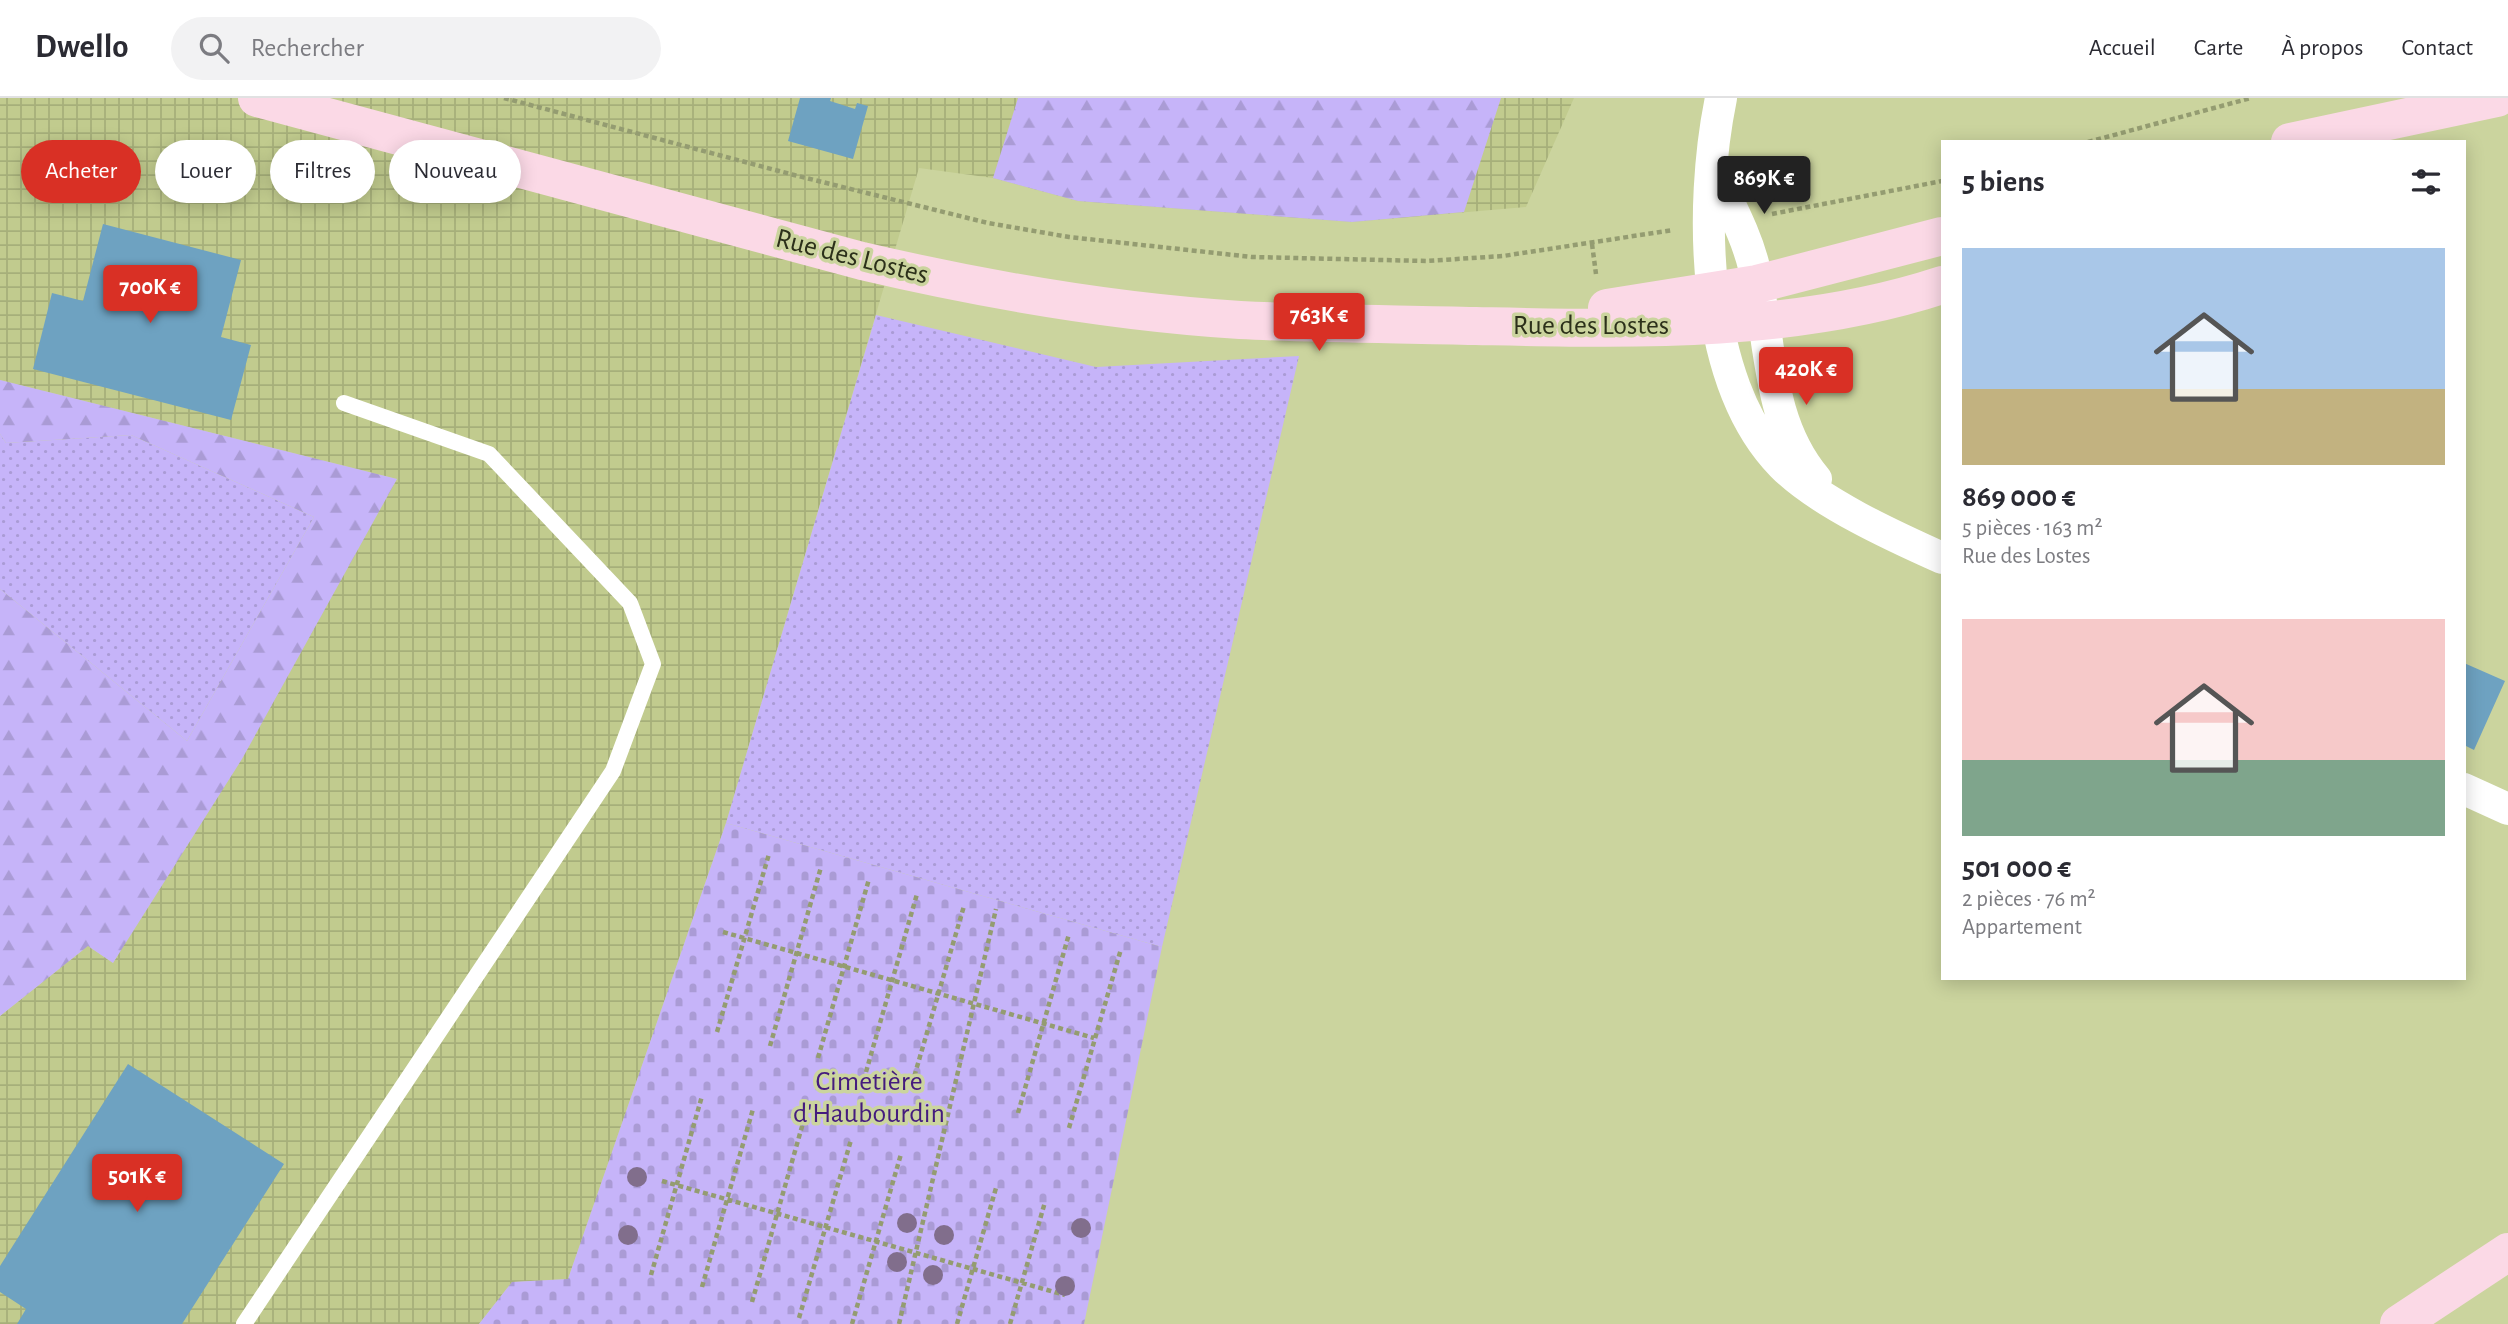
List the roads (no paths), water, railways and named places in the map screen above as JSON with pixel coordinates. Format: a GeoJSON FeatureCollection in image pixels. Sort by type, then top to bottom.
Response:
{"type":"FeatureCollection","features":[{"type":"Feature","properties":{"kind":"main road","name":"Rue des Lostes"},"geometry":{"type":"LineString","coordinates":[[257,98],[849,258],[958,283],[1116,307],[1211,317],[1402,327],[1463,326],[1715,309],[1763,321],[1886,301],[1941,285]]}},
{"type":"Feature","properties":{"kind":"main road"},"geometry":{"type":"LineString","coordinates":[[2299,140],[2497,98]]}},
{"type":"Feature","properties":{"kind":"main road"},"geometry":{"type":"LineString","coordinates":[[2392,140],[2508,100]]}},
{"type":"Feature","properties":{"kind":"main road","name":"Rue des Lostes"},"geometry":{"type":"LineString","coordinates":[[1715,309],[1757,284],[1941,236]]}},
{"type":"Feature","properties":{"kind":"main road"},"geometry":{"type":"LineString","coordinates":[[2399,1324],[2508,1252]]}},
{"type":"Feature","properties":{"kind":"street"},"geometry":{"type":"LineString","coordinates":[[1721,98],[1712,139],[1712,168],[1724,222],[1715,309],[1736,386],[1765,444],[1795,477],[1881,530],[1941,558]]}},
{"type":"Feature","properties":{"kind":"street"},"geometry":{"type":"LineString","coordinates":[[1724,222],[1750,252],[1772,381],[1784,425],[1796,452],[1835,502]]}},
{"type":"Feature","properties":{"kind":"street"},"geometry":{"type":"LineString","coordinates":[[2466,790],[2508,809]]}},
{"type":"Feature","properties":{"kind":"lane"},"geometry":{"type":"LineString","coordinates":[[244,1324],[613,771],[653,664],[630,603],[489,454],[344,403]]}},
{"type":"Feature","properties":{"kind":"park label","name":"Cimetière d'Haubourdin"},"geometry":{"type":"Point","coordinates":[869,1098]}}]}
